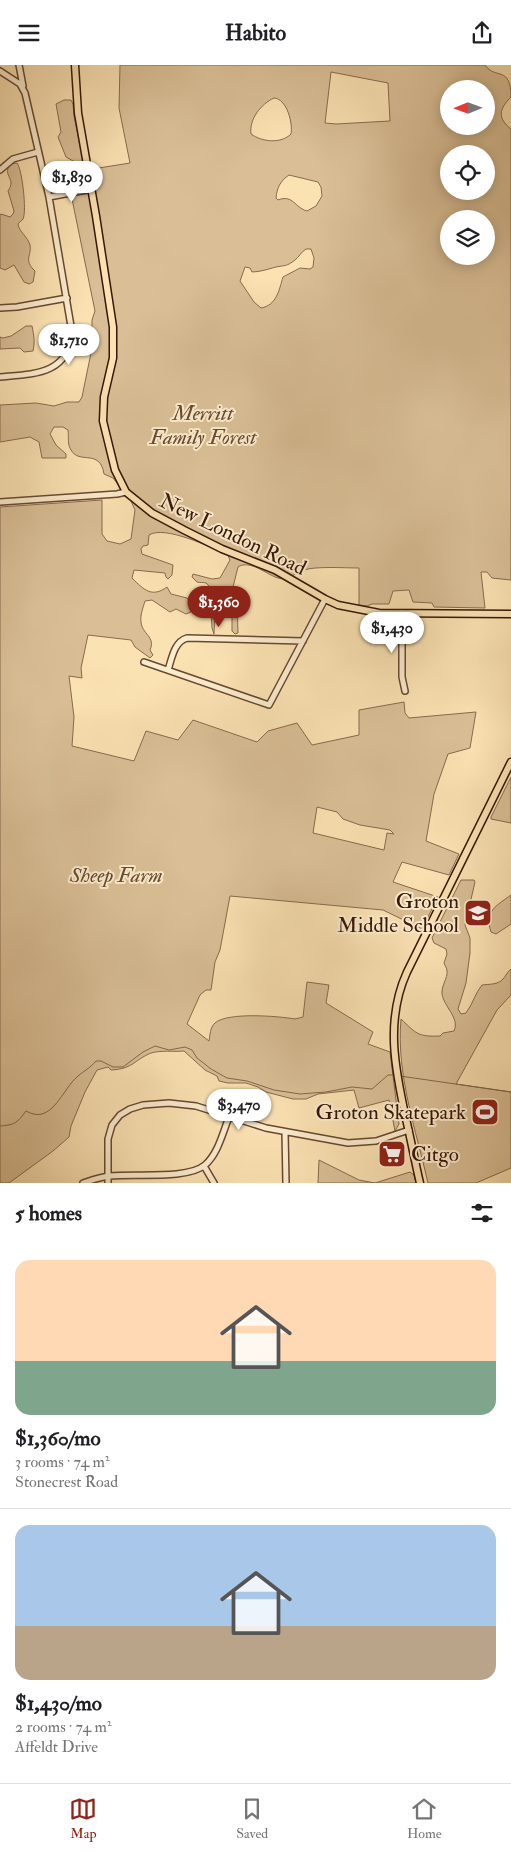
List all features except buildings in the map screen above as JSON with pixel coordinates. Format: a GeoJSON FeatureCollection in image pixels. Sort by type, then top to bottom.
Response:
{"type":"FeatureCollection","features":[{"type":"Feature","properties":{"kind":"main road","name":"New London Road"},"geometry":{"type":"LineString","coordinates":[[75,65],[77,105],[92,189],[113,338],[113,358],[104,397],[103,421],[113,463],[126,492],[152,513],[222,549],[275,570],[338,605],[368,612],[511,615]]}},
{"type":"Feature","properties":{"kind":"main road"},"geometry":{"type":"LineString","coordinates":[[420,1183],[398,1080],[393,1041],[396,1003],[401,986],[511,762]]}},
{"type":"Feature","properties":{"kind":"street"},"geometry":{"type":"LineString","coordinates":[[0,377],[44,371],[54,366],[64,356],[70,345],[72,332],[49,197],[19,65]]}},
{"type":"Feature","properties":{"kind":"street"},"geometry":{"type":"LineString","coordinates":[[0,71],[20,84],[25,93]]}},
{"type":"Feature","properties":{"kind":"street"},"geometry":{"type":"LineString","coordinates":[[0,170],[13,159],[38,152]]}},
{"type":"Feature","properties":{"kind":"street"},"geometry":{"type":"LineString","coordinates":[[47,187],[90,179]]}},
{"type":"Feature","properties":{"kind":"street"},"geometry":{"type":"LineString","coordinates":[[49,197],[92,189]]}},
{"type":"Feature","properties":{"kind":"street"},"geometry":{"type":"LineString","coordinates":[[0,308],[17,307],[67,298]]}},
{"type":"Feature","properties":{"kind":"street"},"geometry":{"type":"LineString","coordinates":[[0,502],[126,492]]}},
{"type":"Feature","properties":{"kind":"street"},"geometry":{"type":"LineString","coordinates":[[144,662],[269,705],[325,599]]}},
{"type":"Feature","properties":{"kind":"street"},"geometry":{"type":"LineString","coordinates":[[402,613],[402,677],[405,691]]}},
{"type":"Feature","properties":{"kind":"street"},"geometry":{"type":"LineString","coordinates":[[168,670],[177,643],[187,637],[303,641]]}},
{"type":"Feature","properties":{"kind":"street"},"geometry":{"type":"LineString","coordinates":[[108,1183],[108,1139],[112,1125],[120,1115],[130,1109],[155,1104],[183,1104],[208,1109],[255,1125],[285,1132],[356,1143],[380,1140],[409,1130]]}},
{"type":"Feature","properties":{"kind":"street"},"geometry":{"type":"LineString","coordinates":[[83,1183],[108,1176],[185,1173],[204,1166],[214,1153],[229,1117]]}},
{"type":"Feature","properties":{"kind":"street"},"geometry":{"type":"LineString","coordinates":[[285,1132],[286,1183]]}},
{"type":"Feature","properties":{"kind":"street"},"geometry":{"type":"LineString","coordinates":[[204,1166],[214,1183]]}},
{"type":"Feature","properties":{"kind":"green space"},"geometry":{"type":"Polygon","coordinates":[[[120,65],[485,65],[493,72],[505,77],[510,87],[511,97],[501,113],[503,121],[511,129],[511,580],[492,578],[487,572],[481,572],[485,608],[434,607],[432,603],[413,602],[409,590],[393,591],[389,604],[372,604],[367,606],[359,605],[359,568],[309,569],[282,579],[253,566],[243,565],[238,567],[232,591],[237,601],[238,633],[235,634],[232,631],[232,605],[227,603],[217,606],[215,609],[214,634],[211,612],[206,603],[209,587],[206,583],[197,582],[192,577],[193,574],[212,579],[220,578],[230,560],[228,555],[188,538],[166,533],[149,535],[148,545],[143,546],[141,549],[142,554],[173,565],[172,575],[168,579],[165,573],[134,570],[132,578],[148,591],[157,592],[167,587],[171,594],[187,598],[191,603],[191,612],[186,614],[176,609],[170,612],[152,600],[145,601],[141,622],[151,642],[150,650],[153,655],[150,658],[135,647],[131,640],[88,635],[81,668],[82,678],[69,676],[74,717],[72,746],[134,761],[146,731],[178,740],[193,720],[257,742],[268,731],[297,723],[312,745],[359,735],[359,710],[404,702],[405,713],[409,718],[476,712],[470,748],[448,754],[434,794],[426,841],[459,854],[449,875],[402,862],[393,882],[438,897],[422,929],[383,910],[230,896],[220,950],[215,962],[211,990],[206,990],[200,995],[187,1024],[209,1041],[210,1032],[215,1023],[230,1017],[265,1016],[295,1019],[303,1017],[307,982],[329,985],[326,1003],[373,1032],[368,1044],[390,1052],[399,1124],[395,1131],[389,1100],[359,1108],[354,1090],[318,1094],[306,1099],[293,1099],[266,1092],[246,1083],[219,1081],[217,1076],[205,1070],[184,1051],[155,1052],[124,1068],[111,1070],[108,1067],[97,1070],[85,1092],[71,1126],[69,1137],[9,1183],[0,1183],[0,507],[102,500],[102,534],[107,541],[120,544],[131,539],[135,510],[131,501],[113,478],[104,474],[102,466],[98,461],[79,456],[71,450],[68,430],[63,427],[54,427],[50,434],[56,445],[66,454],[66,458],[42,458],[39,442],[30,437],[0,442],[0,405],[36,403],[54,406],[67,402],[79,402],[82,397],[92,348],[92,320],[95,311],[72,199],[73,180],[79,177],[80,171],[130,163],[119,108],[120,65]],[[331,72],[325,123],[390,121],[388,83],[331,72]],[[274,98],[260,108],[254,118],[251,134],[260,139],[277,141],[291,134],[290,118],[286,107],[279,99],[274,98]],[[289,175],[280,185],[276,198],[278,200],[291,200],[307,211],[316,206],[322,196],[321,187],[318,182],[289,175]],[[306,249],[290,264],[252,272],[250,268],[245,267],[240,281],[254,302],[261,308],[271,304],[278,292],[283,277],[300,268],[310,269],[313,267],[314,258],[311,249],[306,249]],[[317,807],[313,833],[384,850],[387,833],[394,834],[390,830],[360,825],[343,819],[337,812],[317,807]]]}},
{"type":"Feature","properties":{"kind":"green space"},"geometry":{"type":"Polygon","coordinates":[[[64,100],[71,100],[73,104],[84,165],[82,166],[66,157],[58,137],[61,132],[56,104],[64,100]]]}},
{"type":"Feature","properties":{"kind":"green space"},"geometry":{"type":"Polygon","coordinates":[[[17,163],[24,199],[24,215],[18,224],[30,245],[29,264],[35,271],[33,282],[29,284],[24,282],[14,265],[5,270],[0,268],[0,215],[10,217],[14,211],[8,191],[11,183],[8,168],[10,164],[17,163]]]}},
{"type":"Feature","properties":{"kind":"green space"},"geometry":{"type":"Polygon","coordinates":[[[26,326],[32,326],[33,351],[24,352],[20,348],[0,349],[0,337],[11,336],[26,326]]]}},
{"type":"Feature","properties":{"kind":"green space"},"geometry":{"type":"Polygon","coordinates":[[[511,777],[511,823],[491,819],[491,817],[511,777]]]}},
{"type":"Feature","properties":{"kind":"green space"},"geometry":{"type":"Polygon","coordinates":[[[461,880],[474,880],[475,882],[465,925],[470,938],[466,983],[458,1009],[461,1014],[466,1013],[482,985],[499,982],[511,969],[511,995],[497,1010],[456,1084],[511,1092],[511,1168],[476,1183],[428,1183],[404,1081],[400,1040],[401,1019],[414,1031],[426,1036],[440,1036],[443,1033],[454,1031],[455,1022],[442,994],[447,974],[444,963],[447,954],[446,949],[434,943],[432,938],[461,880]]]}},
{"type":"Feature","properties":{"kind":"green space"},"geometry":{"type":"Polygon","coordinates":[[[511,895],[511,924],[496,934],[491,932],[489,925],[490,914],[496,906],[511,895]]]}},
{"type":"Feature","properties":{"kind":"green space"},"geometry":{"type":"Polygon","coordinates":[[[319,1160],[359,1180],[375,1183],[318,1183],[319,1160]]]}},
{"type":"Feature","properties":{"kind":"green space"},"geometry":{"type":"Polygon","coordinates":[[[410,1172],[414,1175],[416,1183],[375,1183],[410,1172]]]}},
{"type":"Feature","properties":{"kind":"waterway"},"geometry":{"type":"LineString","coordinates":[[0,1126],[15,1123],[26,1111],[43,1114],[50,1110],[72,1082],[96,1061],[101,1061],[113,1067],[123,1067],[143,1052],[155,1046],[169,1050],[185,1047],[192,1050],[197,1058],[211,1069],[227,1078],[247,1081],[274,1090],[300,1094],[352,1087],[372,1089],[388,1075],[394,1075]]}},
{"type":"Feature","properties":{"kind":"waterway"},"geometry":{"type":"LineString","coordinates":[[400,1076],[511,1092]]}},
{"type":"Feature","properties":{"kind":"place","name":"Groton Middle School"},"geometry":{"type":"Point","coordinates":[478,913]}},
{"type":"Feature","properties":{"kind":"place","name":"Groton Skatepark"},"geometry":{"type":"Point","coordinates":[485,1112]}},
{"type":"Feature","properties":{"kind":"place","name":"Citgo"},"geometry":{"type":"Point","coordinates":[392,1154]}},
{"type":"Feature","properties":{"kind":"park label","name":"Merritt Family Forest"},"geometry":{"type":"Point","coordinates":[203,425]}},
{"type":"Feature","properties":{"kind":"park label","name":"Sheep Farm"},"geometry":{"type":"Point","coordinates":[116,875]}}]}
